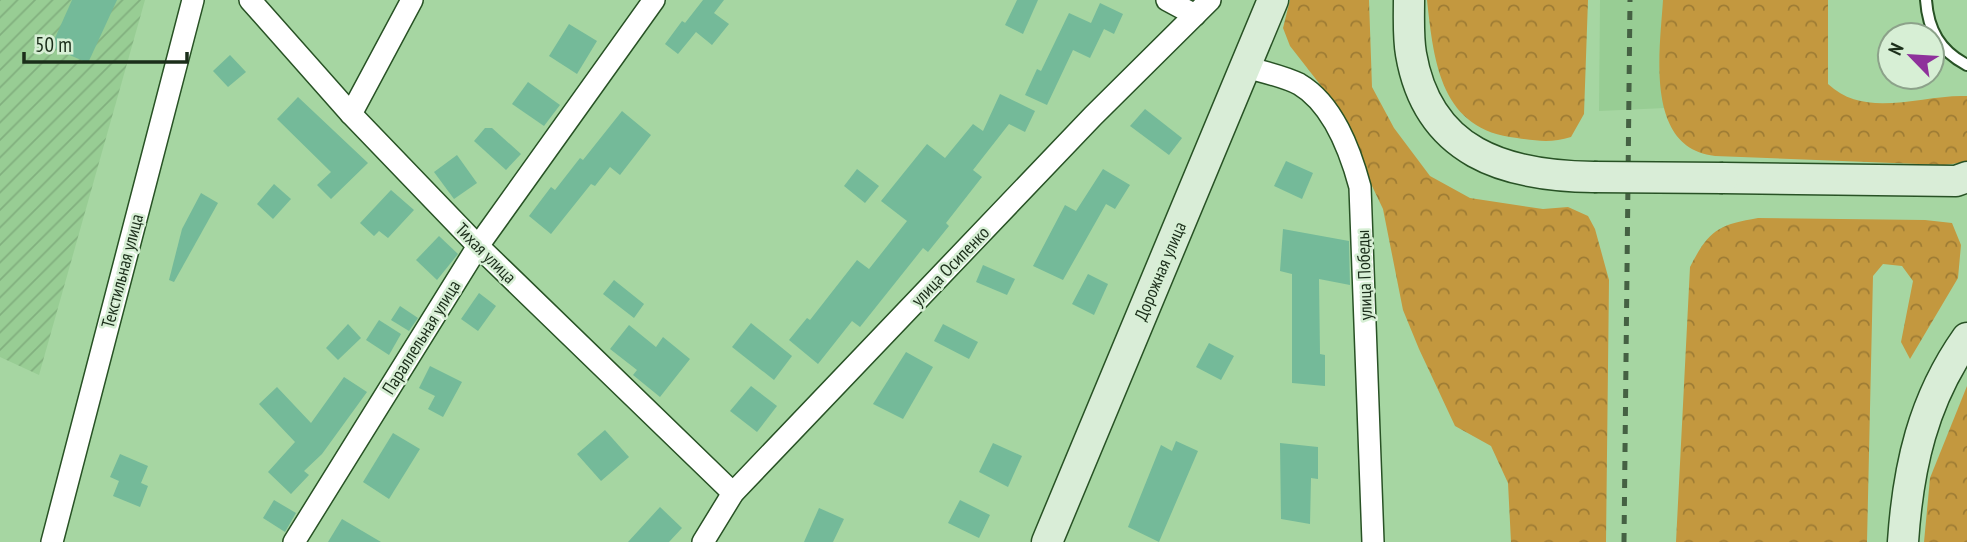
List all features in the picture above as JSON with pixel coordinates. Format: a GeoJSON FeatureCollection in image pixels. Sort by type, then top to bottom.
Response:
{"type":"FeatureCollection","features":[{"type":"Feature","properties":{"kind":"main road","name":"Дорожная улица"},"geometry":{"type":"LineString","coordinates":[[1047,542],[1273,0]]}},
{"type":"Feature","properties":{"kind":"main road"},"geometry":{"type":"LineString","coordinates":[[1409,0],[1410,53],[1420,88],[1439,123],[1469,149],[1500,166],[1560,176],[1963,182]]}},
{"type":"Feature","properties":{"kind":"main road"},"geometry":{"type":"LineString","coordinates":[[1903,542],[1907,487],[1920,433],[1935,389],[1967,338]]}},
{"type":"Feature","properties":{"kind":"street","name":"Текстильная улица"},"geometry":{"type":"LineString","coordinates":[[51,542],[193,0]]}},
{"type":"Feature","properties":{"kind":"street","name":"Тихая улица"},"geometry":{"type":"LineString","coordinates":[[250,0],[351,114],[478,246],[733,493]]}},
{"type":"Feature","properties":{"kind":"street"},"geometry":{"type":"LineString","coordinates":[[351,114],[412,0]]}},
{"type":"Feature","properties":{"kind":"street","name":"Параллельная улица"},"geometry":{"type":"LineString","coordinates":[[294,542],[478,246],[654,0]]}},
{"type":"Feature","properties":{"kind":"street"},"geometry":{"type":"LineString","coordinates":[[1167,0],[1202,7]]}},
{"type":"Feature","properties":{"kind":"street","name":"улица Осипенко"},"geometry":{"type":"LineString","coordinates":[[702,542],[733,493],[1093,116],[1202,7]]}},
{"type":"Feature","properties":{"kind":"street","name":"улица Победы"},"geometry":{"type":"LineString","coordinates":[[1246,67],[1294,82],[1321,102],[1330,114],[1357,175],[1363,238],[1373,542]]}},
{"type":"Feature","properties":{"kind":"lane"},"geometry":{"type":"LineString","coordinates":[[1926,0],[1927,19],[1934,35],[1945,52],[1967,65]]}},
{"type":"Feature","properties":{"kind":"shaded area"},"geometry":{"type":"Polygon","coordinates":[[[0,0],[145,0],[39,375],[0,357],[0,0]]]}},
{"type":"Feature","properties":{"kind":"shaded area"},"geometry":{"type":"Polygon","coordinates":[[[1600,0],[1671,0],[1665,108],[1599,111],[1600,0]]]}},
{"type":"Feature","properties":{"kind":"green space"},"geometry":{"type":"Polygon","coordinates":[[[1290,0],[1369,0],[1372,87],[1394,128],[1430,176],[1470,198],[1543,209],[1568,207],[1588,216],[1595,229],[1609,280],[1606,542],[1511,542],[1508,483],[1491,446],[1455,426],[1419,349],[1403,310],[1383,209],[1329,96],[1290,46],[1283,28],[1290,0]]]}},
{"type":"Feature","properties":{"kind":"green space"},"geometry":{"type":"Polygon","coordinates":[[[1427,0],[1588,0],[1584,114],[1571,137],[1544,141],[1492,132],[1472,122],[1457,108],[1446,90],[1439,70],[1427,0]]]}},
{"type":"Feature","properties":{"kind":"green space"},"geometry":{"type":"Polygon","coordinates":[[[1663,0],[1828,0],[1828,84],[1843,95],[1859,101],[1877,103],[1967,96],[1967,162],[1944,165],[1715,156],[1692,149],[1676,135],[1661,94],[1659,69],[1663,0]]]}},
{"type":"Feature","properties":{"kind":"green space"},"geometry":{"type":"Polygon","coordinates":[[[1758,218],[1925,220],[1952,223],[1961,245],[1958,278],[1910,359],[1901,342],[1913,281],[1902,266],[1883,264],[1873,276],[1867,542],[1676,542],[1690,267],[1703,245],[1716,231],[1733,223],[1758,218]]]}},
{"type":"Feature","properties":{"kind":"green space"},"geometry":{"type":"Polygon","coordinates":[[[1967,386],[1967,542],[1924,542],[1930,478],[1967,386]]]}},
{"type":"Feature","properties":{"kind":"building"},"geometry":{"type":"Polygon","coordinates":[[[72,0],[117,0],[88,63],[51,47],[72,0]]]}},
{"type":"Feature","properties":{"kind":"building"},"geometry":{"type":"Polygon","coordinates":[[[703,0],[724,0],[714,13],[729,24],[712,45],[696,32],[678,54],[665,44],[682,21],[685,23],[703,0]]]}},
{"type":"Feature","properties":{"kind":"building"},"geometry":{"type":"Polygon","coordinates":[[[1017,0],[1038,0],[1023,34],[1005,25],[1017,0]]]}},
{"type":"Feature","properties":{"kind":"building"},"geometry":{"type":"Polygon","coordinates":[[[1100,3],[1123,14],[1114,34],[1104,29],[1090,58],[1073,50],[1047,105],[1025,95],[1037,69],[1041,71],[1069,13],[1091,23],[1100,3]]]}},
{"type":"Feature","properties":{"kind":"building"},"geometry":{"type":"Polygon","coordinates":[[[569,24],[597,41],[577,74],[549,56],[569,24]]]}},
{"type":"Feature","properties":{"kind":"building"},"geometry":{"type":"Polygon","coordinates":[[[230,55],[246,72],[228,87],[213,71],[230,55]]]}},
{"type":"Feature","properties":{"kind":"building"},"geometry":{"type":"Polygon","coordinates":[[[528,82],[560,105],[544,126],[512,104],[528,82]]]}},
{"type":"Feature","properties":{"kind":"building"},"geometry":{"type":"Polygon","coordinates":[[[1000,94],[1035,111],[1025,132],[1009,124],[973,170],[982,177],[946,223],[949,226],[928,252],[923,248],[860,327],[852,321],[818,364],[789,340],[807,318],[810,320],[857,260],[869,269],[907,221],[881,201],[927,144],[945,158],[973,124],[983,131],[1000,94]]]}},
{"type":"Feature","properties":{"kind":"building"},"geometry":{"type":"Polygon","coordinates":[[[298,97],[368,163],[331,199],[317,185],[331,172],[277,119],[298,97]]]}},
{"type":"Feature","properties":{"kind":"building"},"geometry":{"type":"Polygon","coordinates":[[[1145,109],[1182,138],[1169,155],[1130,126],[1145,109]]]}},
{"type":"Feature","properties":{"kind":"building"},"geometry":{"type":"Polygon","coordinates":[[[622,111],[651,135],[620,175],[610,167],[595,186],[591,184],[551,234],[529,216],[551,187],[555,190],[580,158],[583,160],[622,111]]]}},
{"type":"Feature","properties":{"kind":"building"},"geometry":{"type":"Polygon","coordinates":[[[485,128],[492,128],[521,154],[506,170],[474,141],[485,128]]]}},
{"type":"Feature","properties":{"kind":"building"},"geometry":{"type":"Polygon","coordinates":[[[457,155],[477,183],[454,199],[434,172],[457,155]]]}},
{"type":"Feature","properties":{"kind":"building"},"geometry":{"type":"Polygon","coordinates":[[[1286,161],[1313,173],[1302,199],[1274,186],[1286,161]]]}},
{"type":"Feature","properties":{"kind":"building"},"geometry":{"type":"Polygon","coordinates":[[[857,169],[879,186],[865,203],[844,186],[857,169]]]}},
{"type":"Feature","properties":{"kind":"building"},"geometry":{"type":"Polygon","coordinates":[[[1103,169],[1130,185],[1115,209],[1106,204],[1063,280],[1033,266],[1065,205],[1076,211],[1103,169]]]}},
{"type":"Feature","properties":{"kind":"building"},"geometry":{"type":"Polygon","coordinates":[[[274,184],[291,199],[273,219],[257,204],[274,184]]]}},
{"type":"Feature","properties":{"kind":"building"},"geometry":{"type":"Polygon","coordinates":[[[391,190],[414,210],[388,238],[379,231],[374,236],[360,223],[391,190]]]}},
{"type":"Feature","properties":{"kind":"building"},"geometry":{"type":"Polygon","coordinates":[[[201,193],[218,203],[174,282],[169,280],[182,229],[201,193]]]}},
{"type":"Feature","properties":{"kind":"building"},"geometry":{"type":"Polygon","coordinates":[[[1283,229],[1349,241],[1350,285],[1319,279],[1320,354],[1325,355],[1325,386],[1292,383],[1292,274],[1280,271],[1283,229]]]}},
{"type":"Feature","properties":{"kind":"building"},"geometry":{"type":"Polygon","coordinates":[[[439,236],[458,254],[437,280],[416,260],[439,236]]]}},
{"type":"Feature","properties":{"kind":"building"},"geometry":{"type":"Polygon","coordinates":[[[983,265],[1015,279],[1007,295],[976,282],[983,265]]]}},
{"type":"Feature","properties":{"kind":"building"},"geometry":{"type":"Polygon","coordinates":[[[1088,274],[1108,284],[1094,315],[1072,304],[1088,274]]]}},
{"type":"Feature","properties":{"kind":"building"},"geometry":{"type":"Polygon","coordinates":[[[614,280],[644,304],[634,318],[603,294],[614,280]]]}},
{"type":"Feature","properties":{"kind":"building"},"geometry":{"type":"Polygon","coordinates":[[[479,293],[496,306],[478,331],[461,319],[479,293]]]}},
{"type":"Feature","properties":{"kind":"building"},"geometry":{"type":"Polygon","coordinates":[[[400,306],[418,318],[409,331],[391,320],[400,306]]]}},
{"type":"Feature","properties":{"kind":"building"},"geometry":{"type":"Polygon","coordinates":[[[379,320],[401,334],[389,355],[366,340],[379,320]]]}},
{"type":"Feature","properties":{"kind":"building"},"geometry":{"type":"Polygon","coordinates":[[[751,323],[792,356],[774,380],[732,347],[751,323]]]}},
{"type":"Feature","properties":{"kind":"building"},"geometry":{"type":"Polygon","coordinates":[[[348,324],[361,338],[338,360],[326,348],[348,324]]]}},
{"type":"Feature","properties":{"kind":"building"},"geometry":{"type":"Polygon","coordinates":[[[943,324],[978,342],[969,359],[934,341],[943,324]]]}},
{"type":"Feature","properties":{"kind":"building"},"geometry":{"type":"Polygon","coordinates":[[[629,325],[656,347],[663,337],[690,359],[660,397],[633,375],[637,370],[610,349],[629,325]]]}},
{"type":"Feature","properties":{"kind":"building"},"geometry":{"type":"Polygon","coordinates":[[[1209,343],[1234,356],[1221,380],[1196,367],[1209,343]]]}},
{"type":"Feature","properties":{"kind":"building"},"geometry":{"type":"Polygon","coordinates":[[[906,352],[933,367],[903,419],[873,404],[906,352]]]}},
{"type":"Feature","properties":{"kind":"building"},"geometry":{"type":"Polygon","coordinates":[[[430,366],[462,382],[443,417],[428,409],[435,396],[419,388],[430,366]]]}},
{"type":"Feature","properties":{"kind":"building"},"geometry":{"type":"Polygon","coordinates":[[[344,377],[367,392],[322,454],[304,471],[309,475],[291,494],[268,472],[295,442],[259,404],[277,387],[311,423],[344,377]]]}},
{"type":"Feature","properties":{"kind":"building"},"geometry":{"type":"Polygon","coordinates":[[[751,386],[777,406],[757,432],[730,411],[751,386]]]}},
{"type":"Feature","properties":{"kind":"building"},"geometry":{"type":"Polygon","coordinates":[[[605,430],[629,457],[601,481],[577,454],[605,430]]]}},
{"type":"Feature","properties":{"kind":"building"},"geometry":{"type":"Polygon","coordinates":[[[393,433],[420,449],[389,499],[363,482],[393,433]]]}},
{"type":"Feature","properties":{"kind":"building"},"geometry":{"type":"Polygon","coordinates":[[[1176,441],[1198,451],[1159,542],[1128,527],[1161,445],[1172,451],[1176,441]]]}},
{"type":"Feature","properties":{"kind":"building"},"geometry":{"type":"Polygon","coordinates":[[[993,443],[1022,456],[1008,487],[979,472],[993,443]]]}},
{"type":"Feature","properties":{"kind":"building"},"geometry":{"type":"Polygon","coordinates":[[[1280,443],[1318,447],[1318,479],[1311,478],[1310,524],[1281,519],[1280,443]]]}},
{"type":"Feature","properties":{"kind":"building"},"geometry":{"type":"Polygon","coordinates":[[[120,454],[148,466],[141,483],[148,486],[140,507],[113,496],[119,481],[110,477],[120,454]]]}},
{"type":"Feature","properties":{"kind":"building"},"geometry":{"type":"Polygon","coordinates":[[[274,500],[296,513],[285,532],[263,518],[274,500]]]}},
{"type":"Feature","properties":{"kind":"building"},"geometry":{"type":"Polygon","coordinates":[[[960,500],[990,515],[979,538],[948,523],[960,500]]]}},
{"type":"Feature","properties":{"kind":"building"},"geometry":{"type":"Polygon","coordinates":[[[660,507],[682,528],[669,542],[628,542],[660,507]]]}},
{"type":"Feature","properties":{"kind":"building"},"geometry":{"type":"Polygon","coordinates":[[[819,508],[844,519],[833,542],[804,542],[819,508]]]}},
{"type":"Feature","properties":{"kind":"building"},"geometry":{"type":"Polygon","coordinates":[[[342,519],[381,542],[328,542],[342,519]]]}},
{"type":"Feature","properties":{"kind":"railway"},"geometry":{"type":"LineString","coordinates":[[1624,542],[1630,0]]}}]}
